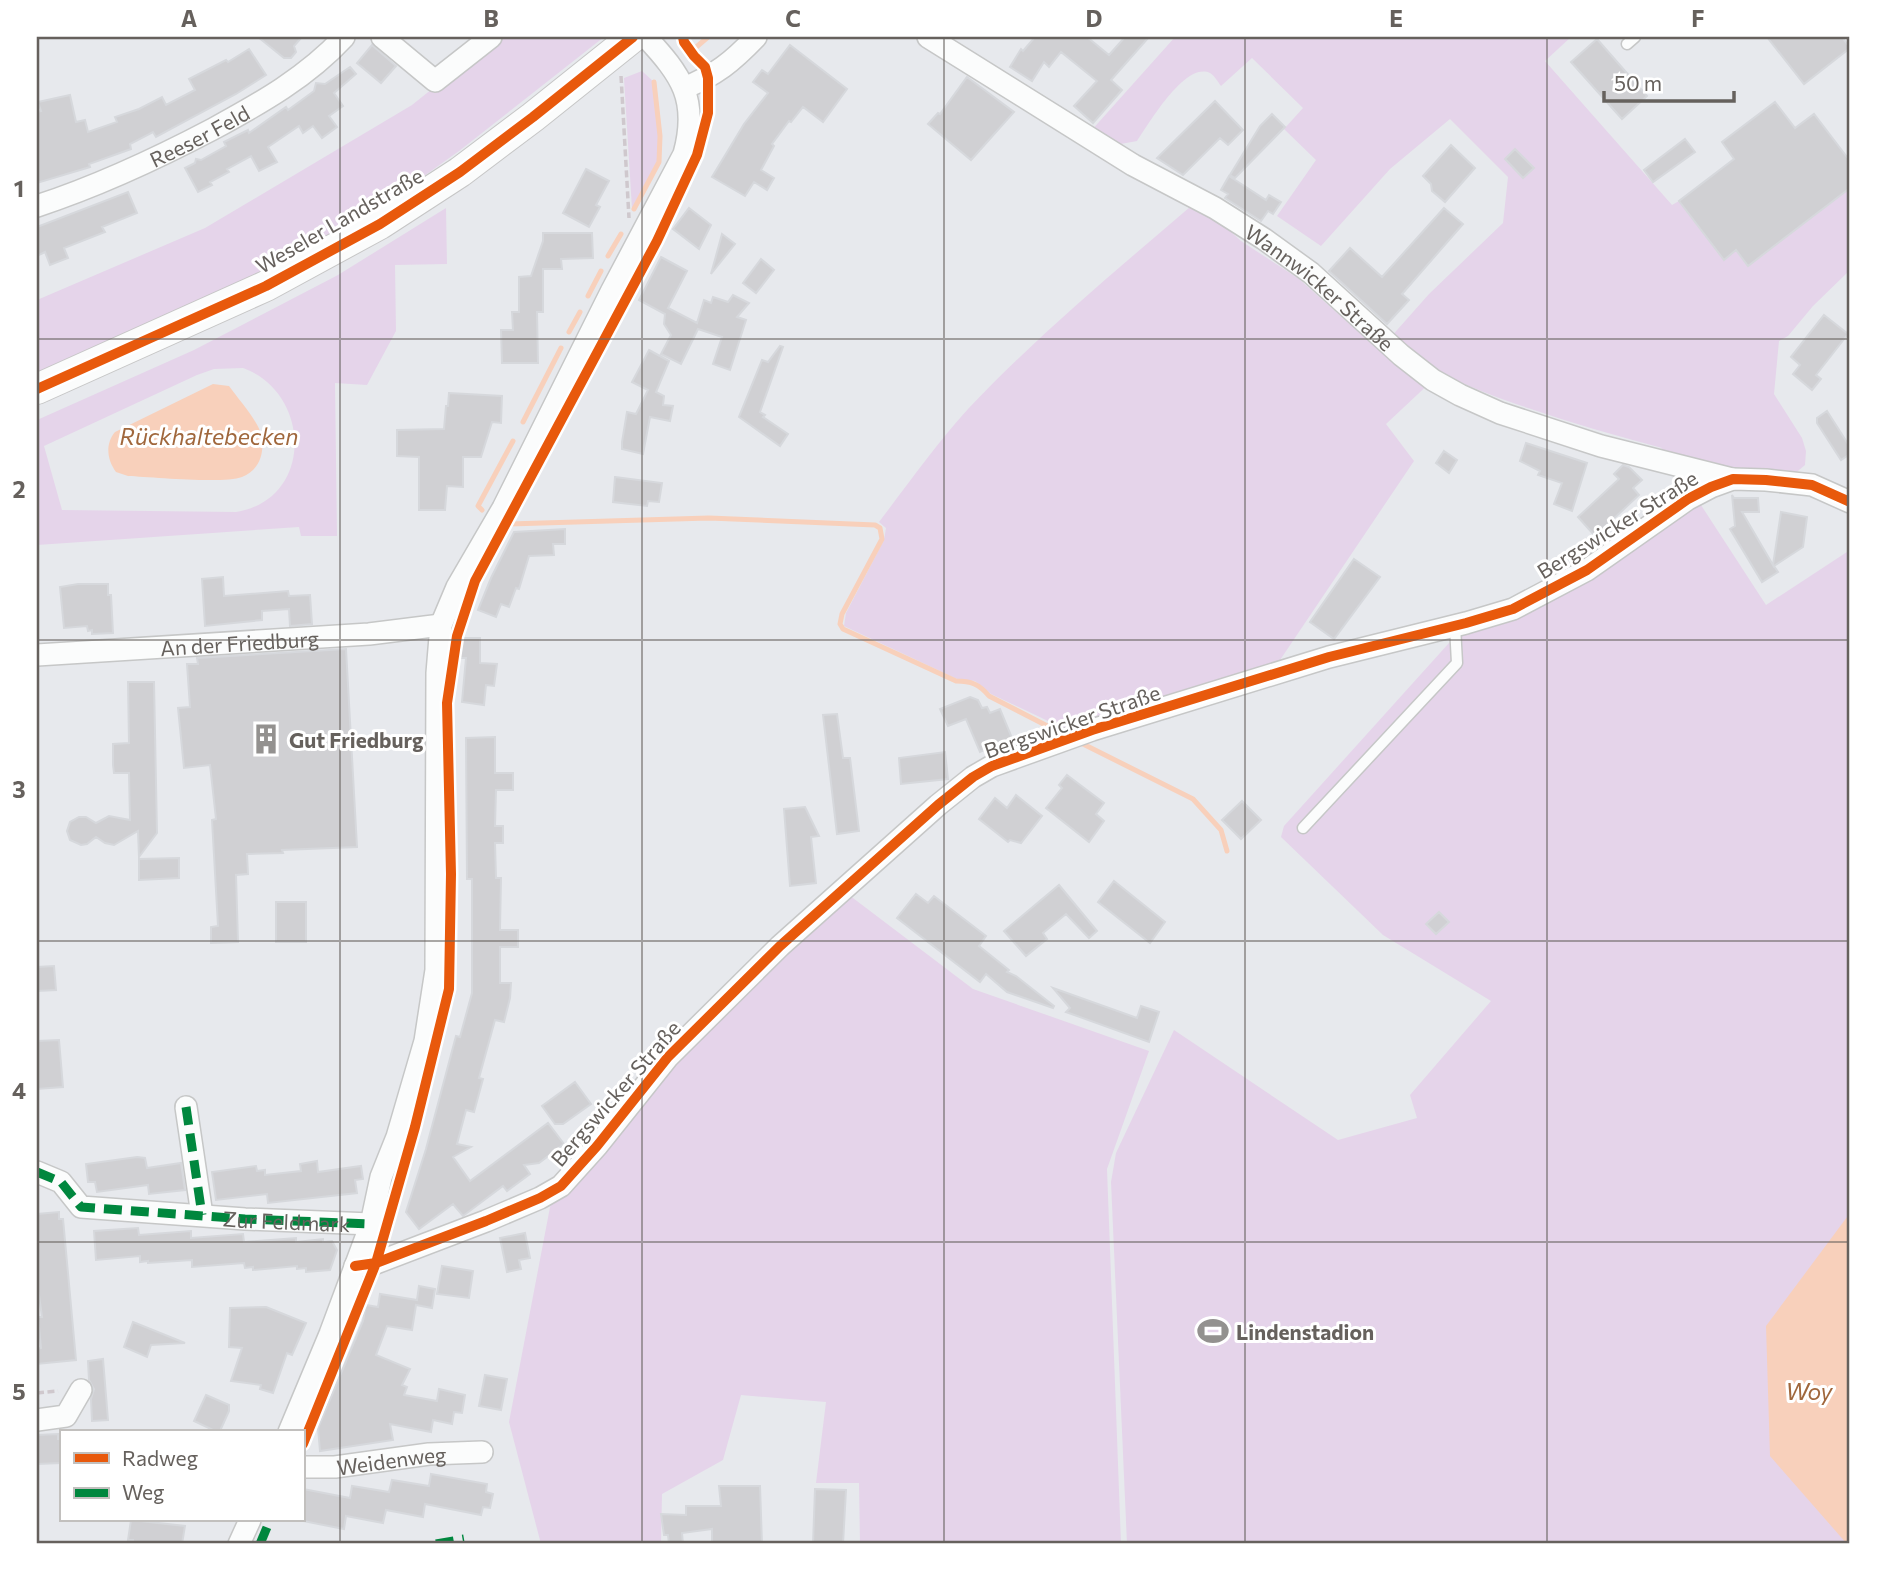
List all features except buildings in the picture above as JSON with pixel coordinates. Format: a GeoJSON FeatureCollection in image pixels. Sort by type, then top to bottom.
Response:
{"type":"FeatureCollection","features":[{"type":"Feature","properties":{"kind":"main road","name":"Weseler Landstraße"},"geometry":{"type":"LineString","coordinates":[[37,389],[266,286],[380,224],[460,172],[626,43]]}},
{"type":"Feature","properties":{"kind":"street","name":"Reeser Feld"},"geometry":{"type":"LineString","coordinates":[[37,206],[71,195],[129,170],[240,115],[292,83],[344,37]]}},
{"type":"Feature","properties":{"kind":"street"},"geometry":{"type":"LineString","coordinates":[[382,37],[435,81],[491,37]]}},
{"type":"Feature","properties":{"kind":"street"},"geometry":{"type":"LineString","coordinates":[[290,1430],[323,1353],[371,1224],[381,1177],[397,1137],[425,1041],[434,997],[437,673],[442,625],[457,587],[503,508],[611,292],[684,154],[690,122],[684,88],[674,67],[646,37]]}},
{"type":"Feature","properties":{"kind":"street"},"geometry":{"type":"LineString","coordinates":[[684,88],[708,78],[730,64],[756,37]]}},
{"type":"Feature","properties":{"kind":"street","name":"Wannwicker Straße"},"geometry":{"type":"LineString","coordinates":[[928,37],[1133,165],[1215,208],[1264,239],[1311,273],[1401,355],[1433,380],[1460,396],[1500,413],[1601,446],[1733,479]]}},
{"type":"Feature","properties":{"kind":"street","name":"Bergswicker Straße"},"geometry":{"type":"LineString","coordinates":[[355,1266],[376,1263],[486,1221],[561,1186],[597,1146],[668,1057],[780,946],[939,805],[973,777],[992,766],[1092,730],[1329,657],[1513,609],[1587,570],[1688,499],[1733,479],[1812,485],[1850,502]]}},
{"type":"Feature","properties":{"kind":"street","name":"An der Friedburg"},"geometry":{"type":"LineString","coordinates":[[37,655],[369,634],[442,625]]}},
{"type":"Feature","properties":{"kind":"street","name":"Zur Feldmark"},"geometry":{"type":"LineString","coordinates":[[186,1107],[202,1214]]}},
{"type":"Feature","properties":{"kind":"street","name":"Zur Feldmark"},"geometry":{"type":"LineString","coordinates":[[37,1172],[61,1182],[81,1207],[257,1220],[371,1224]]}},
{"type":"Feature","properties":{"kind":"street"},"geometry":{"type":"LineString","coordinates":[[37,1420],[66,1416],[81,1390]]}},
{"type":"Feature","properties":{"kind":"street","name":"Weidenweg"},"geometry":{"type":"LineString","coordinates":[[304,1467],[335,1467],[429,1454],[482,1452]]}},
{"type":"Feature","properties":{"kind":"street"},"geometry":{"type":"LineString","coordinates":[[239,1544],[249,1522]]}},
{"type":"Feature","properties":{"kind":"lane"},"geometry":{"type":"LineString","coordinates":[[1303,828],[1457,663],[1455,626]]}},
{"type":"Feature","properties":{"kind":"path"},"geometry":{"type":"LineString","coordinates":[[626,43],[627,209],[629,224],[633,231],[642,236]]}},
{"type":"Feature","properties":{"kind":"shaded area"},"geometry":{"type":"Polygon","coordinates":[[[497,37],[604,37],[459,151],[357,220],[285,261],[186,310],[37,377],[37,300],[205,228],[412,105],[497,37]]]}},
{"type":"Feature","properties":{"kind":"shaded area"},"geometry":{"type":"Polygon","coordinates":[[[1175,37],[1571,37],[1545,61],[1672,205],[1679,201],[1724,259],[1736,250],[1747,265],[1850,188],[1850,270],[1813,306],[1788,336],[1779,341],[1774,394],[1802,438],[1806,451],[1805,465],[1792,476],[1735,471],[1655,456],[1662,448],[1509,402],[1455,380],[1421,361],[1390,338],[1429,294],[1503,223],[1508,177],[1450,119],[1390,169],[1321,246],[1277,216],[1316,160],[1284,129],[1303,108],[1252,58],[1221,86],[1210,73],[1200,72],[1190,76],[1169,96],[1137,141],[1115,145],[1090,132],[1175,37]]]}},
{"type":"Feature","properties":{"kind":"shaded area"},"geometry":{"type":"Polygon","coordinates":[[[642,71],[655,83],[662,137],[660,162],[635,210],[632,209],[624,78],[642,71]]]}},
{"type":"Feature","properties":{"kind":"shaded area"},"geometry":{"type":"Polygon","coordinates":[[[1197,201],[1241,241],[1299,279],[1391,361],[1433,380],[1386,424],[1414,461],[1276,666],[1067,730],[991,694],[975,681],[957,679],[844,626],[846,613],[884,540],[886,528],[879,522],[945,436],[1023,354],[1197,201]]]}},
{"type":"Feature","properties":{"kind":"shaded area"},"geometry":{"type":"Polygon","coordinates":[[[446,208],[447,264],[395,265],[396,331],[367,385],[335,383],[337,536],[301,536],[299,527],[37,545],[37,420],[194,350],[338,275],[446,208]],[[243,368],[214,369],[44,446],[62,510],[236,512],[262,503],[280,487],[291,467],[295,444],[291,421],[282,399],[265,381],[243,368]]]}},
{"type":"Feature","properties":{"kind":"shaded area"},"geometry":{"type":"Polygon","coordinates":[[[1699,502],[1766,605],[1850,550],[1850,1544],[1127,1544],[1111,1182],[1116,1153],[1174,1030],[1338,1140],[1417,1118],[1410,1095],[1491,1001],[1383,935],[1281,837],[1284,826],[1458,633],[1699,502]]]}},
{"type":"Feature","properties":{"kind":"shaded area"},"geometry":{"type":"Polygon","coordinates":[[[849,895],[973,989],[1149,1051],[1107,1169],[1121,1544],[860,1544],[859,1483],[816,1483],[826,1402],[741,1395],[723,1460],[662,1494],[661,1544],[541,1544],[509,1422],[551,1202],[666,1071],[784,952],[849,895]]]}},
{"type":"Feature","properties":{"kind":"water","name":"Rückhaltebecken"},"geometry":{"type":"Polygon","coordinates":[[[213,384],[229,386],[260,431],[262,452],[254,469],[242,477],[220,480],[128,476],[116,472],[108,452],[115,432],[213,384]]]}},
{"type":"Feature","properties":{"kind":"water","name":"Woy"},"geometry":{"type":"Polygon","coordinates":[[[1850,1213],[1850,1544],[1847,1544],[1770,1456],[1766,1326],[1850,1213]]]}},
{"type":"Feature","properties":{"kind":"waterway"},"geometry":{"type":"LineString","coordinates":[[694,49],[708,37]]}},
{"type":"Feature","properties":{"kind":"waterway"},"geometry":{"type":"LineString","coordinates":[[634,209],[659,162],[660,136],[654,82]]}},
{"type":"Feature","properties":{"kind":"waterway"},"geometry":{"type":"LineString","coordinates":[[608,256],[621,234]]}},
{"type":"Feature","properties":{"kind":"waterway"},"geometry":{"type":"LineString","coordinates":[[588,296],[601,271]]}},
{"type":"Feature","properties":{"kind":"waterway"},"geometry":{"type":"LineString","coordinates":[[569,332],[580,312]]}},
{"type":"Feature","properties":{"kind":"waterway"},"geometry":{"type":"LineString","coordinates":[[523,422],[561,348]]}},
{"type":"Feature","properties":{"kind":"waterway"},"geometry":{"type":"LineString","coordinates":[[482,510],[478,506],[513,441]]}},
{"type":"Feature","properties":{"kind":"waterway"},"geometry":{"type":"LineString","coordinates":[[509,524],[709,518],[875,525],[880,528],[882,539],[842,614],[840,624],[843,629],[956,681],[974,684],[989,696],[1059,732]]}},
{"type":"Feature","properties":{"kind":"waterway"},"geometry":{"type":"LineString","coordinates":[[1081,743],[1193,799],[1221,830],[1227,851]]}},
{"type":"Feature","properties":{"kind":"marked path"},"geometry":{"type":"LineString","coordinates":[[186,1107],[202,1215]]}},
{"type":"Feature","properties":{"kind":"marked path"},"geometry":{"type":"LineString","coordinates":[[37,1172],[61,1182],[81,1207],[245,1219],[371,1224]]}},
{"type":"Feature","properties":{"kind":"marked path"},"geometry":{"type":"LineString","coordinates":[[260,1544],[269,1522]]}},
{"type":"Feature","properties":{"kind":"marked path"},"geometry":{"type":"LineString","coordinates":[[436,1544],[464,1539]]}},
{"type":"Feature","properties":{"kind":"cycle path"},"geometry":{"type":"LineString","coordinates":[[37,389],[266,286],[380,224],[460,172],[633,37]]}},
{"type":"Feature","properties":{"kind":"cycle path"},"geometry":{"type":"LineString","coordinates":[[304,1442],[376,1263],[415,1127],[449,989],[451,874],[447,703],[457,636],[475,581],[657,241],[697,155],[708,113],[708,78],[705,67],[694,56],[683,37]]}},
{"type":"Feature","properties":{"kind":"cycle path"},"geometry":{"type":"LineString","coordinates":[[355,1266],[376,1263],[486,1221],[561,1186],[597,1146],[668,1057],[780,946],[938,805],[973,777],[992,766],[1092,730],[1329,657],[1513,609],[1587,570],[1688,499],[1733,479],[1812,485],[1850,502]]}},
{"type":"Feature","properties":{"kind":"place","name":"Gut Friedburg"},"geometry":{"type":"Point","coordinates":[266,739]}},
{"type":"Feature","properties":{"kind":"place","name":"Lindenstadion"},"geometry":{"type":"Point","coordinates":[1213,1331]}}]}
